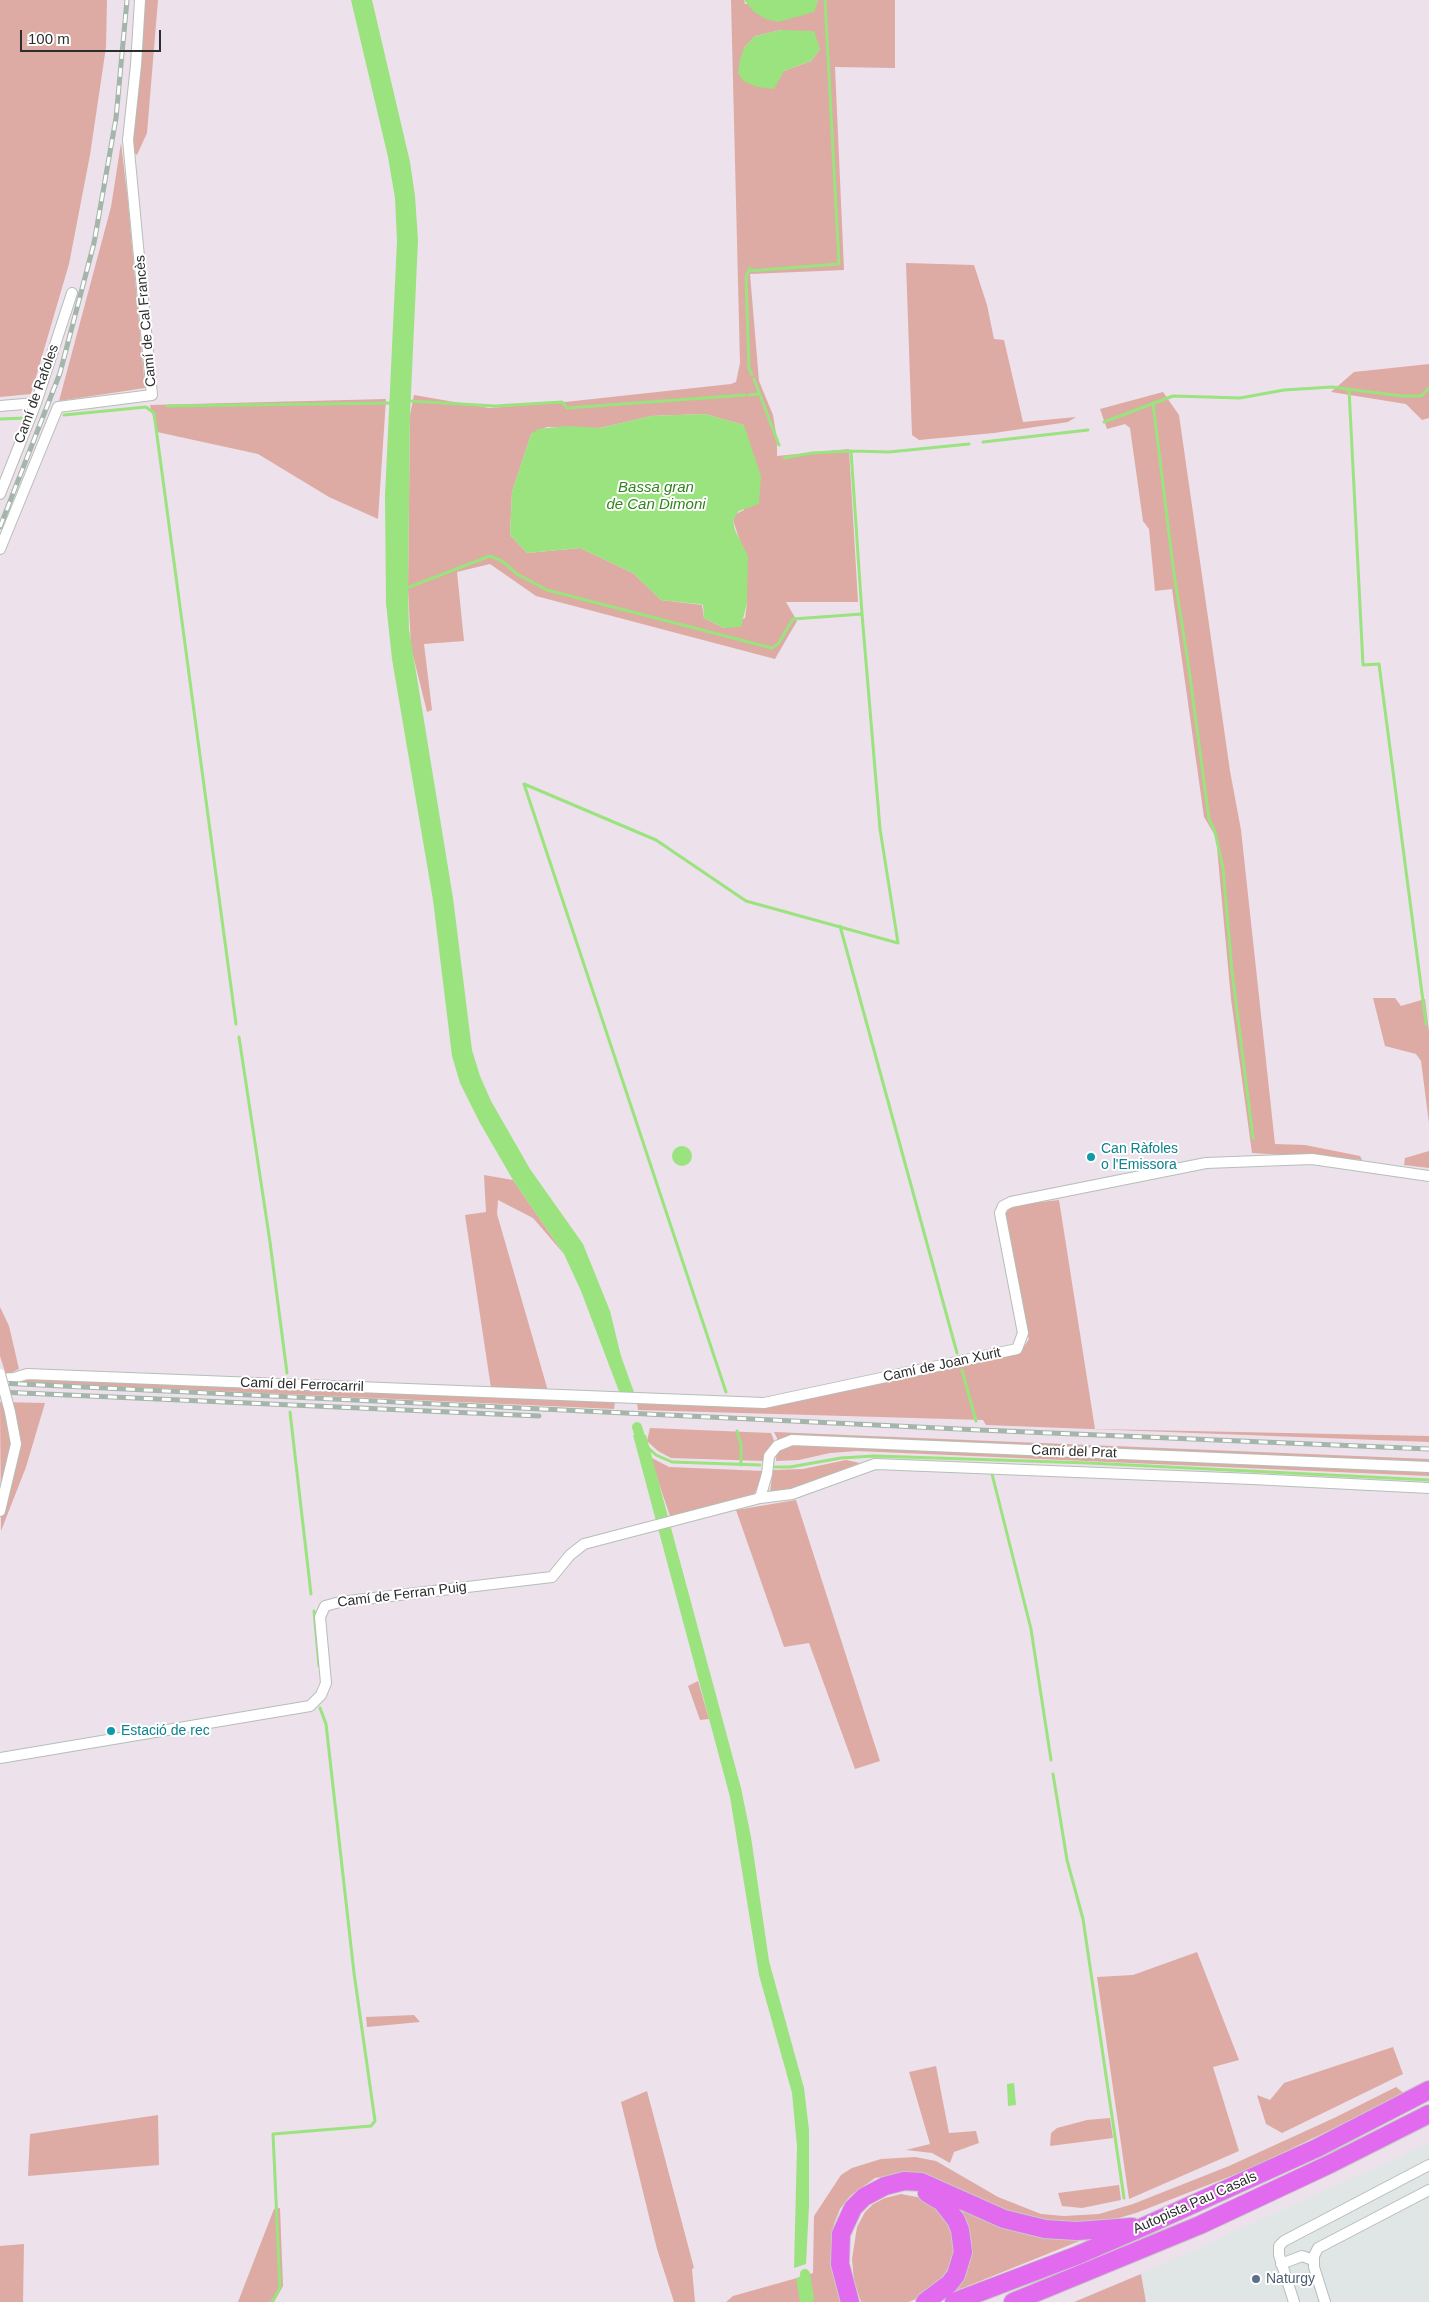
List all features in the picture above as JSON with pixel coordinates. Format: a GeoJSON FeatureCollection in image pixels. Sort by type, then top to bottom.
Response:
{"type":"FeatureCollection","features":[{"type":"Feature","properties":{"kind":"highway","name":"Autopista Pau Casals"},"geometry":{"type":"LineString","coordinates":[[954,2302],[1078,2255],[1145,2226],[1317,2148],[1429,2090]]}},
{"type":"Feature","properties":{"kind":"highway","name":"Autopista Pau Casals"},"geometry":{"type":"LineString","coordinates":[[1013,2302],[1142,2250],[1330,2164],[1429,2114]]}},
{"type":"Feature","properties":{"kind":"highway"},"geometry":{"type":"LineString","coordinates":[[850,2302],[840,2264],[841,2234],[846,2220],[853,2208],[864,2198],[885,2186],[904,2181],[921,2182],[1004,2219],[1045,2230],[1077,2231],[1145,2226]]}},
{"type":"Feature","properties":{"kind":"highway"},"geometry":{"type":"LineString","coordinates":[[885,2186],[918,2189],[931,2194],[950,2211],[960,2230],[963,2252],[956,2275],[941,2292],[925,2302]]}},
{"type":"Feature","properties":{"kind":"highway"},"geometry":{"type":"LineString","coordinates":[[1047,2302],[1116,2267],[1142,2250]]}},
{"type":"Feature","properties":{"kind":"street","name":"Camí de Cal Francès"},"geometry":{"type":"LineString","coordinates":[[0,549],[58,407],[152,395],[128,140],[136,65],[140,0]]}},
{"type":"Feature","properties":{"kind":"street","name":"Camí de Rafoles"},"geometry":{"type":"LineString","coordinates":[[0,494],[36,403],[72,293]]}},
{"type":"Feature","properties":{"kind":"street"},"geometry":{"type":"LineString","coordinates":[[0,406],[36,403]]}},
{"type":"Feature","properties":{"kind":"street","name":"Camí de Joan Xurit"},"geometry":{"type":"LineString","coordinates":[[605,1397],[764,1403],[1017,1349],[1023,1333],[1000,1214],[1003,1206],[1011,1202],[1206,1162],[1312,1159],[1429,1176]]}},
{"type":"Feature","properties":{"kind":"street"},"geometry":{"type":"LineString","coordinates":[[0,1374],[16,1444],[0,1512]]}},
{"type":"Feature","properties":{"kind":"street","name":"Camí del Ferrocarril"},"geometry":{"type":"LineString","coordinates":[[0,1379],[14,1378],[27,1374],[605,1397]]}},
{"type":"Feature","properties":{"kind":"street","name":"Camí del Prat"},"geometry":{"type":"LineString","coordinates":[[760,1498],[767,1474],[769,1456],[777,1446],[792,1440],[1429,1467]]}},
{"type":"Feature","properties":{"kind":"street","name":"Camí de Ferran Puig"},"geometry":{"type":"LineString","coordinates":[[0,1758],[310,1706],[321,1695],[326,1683],[320,1617],[325,1606],[340,1602],[552,1577],[570,1555],[584,1544],[760,1498],[792,1494],[876,1464],[1429,1488]]}},
{"type":"Feature","properties":{"kind":"street"},"geometry":{"type":"LineString","coordinates":[[0,1752],[0,1758]]}},
{"type":"Feature","properties":{"kind":"street"},"geometry":{"type":"LineString","coordinates":[[1294,2302],[1278,2250],[1284,2241],[1429,2165]]}},
{"type":"Feature","properties":{"kind":"street"},"geometry":{"type":"LineString","coordinates":[[1325,2302],[1313,2260],[1315,2252],[1322,2245],[1429,2190]]}},
{"type":"Feature","properties":{"kind":"street"},"geometry":{"type":"LineString","coordinates":[[1281,2264],[1302,2256],[1313,2260]]}},
{"type":"Feature","properties":{"kind":"shaded area"},"geometry":{"type":"Polygon","coordinates":[[[0,0],[107,0],[106,47],[90,155],[69,264],[31,394],[0,397],[0,0]]]}},
{"type":"Feature","properties":{"kind":"shaded area"},"geometry":{"type":"Polygon","coordinates":[[[137,0],[158,0],[147,133],[137,155],[133,152],[137,0]]]}},
{"type":"Feature","properties":{"kind":"shaded area"},"geometry":{"type":"Polygon","coordinates":[[[731,0],[744,0],[745,4],[818,2],[817,0],[895,0],[895,68],[835,67],[844,270],[750,274],[759,381],[773,415],[777,440],[777,456],[849,449],[858,602],[786,602],[797,621],[775,659],[536,596],[490,564],[457,572],[464,641],[424,644],[432,710],[427,712],[411,647],[408,589],[410,415],[414,395],[489,408],[565,402],[731,384],[736,382],[740,363],[731,0]],[[781,30],[755,36],[744,48],[784,71],[811,61],[820,49],[781,30]],[[705,414],[651,416],[600,428],[547,427],[531,434],[512,492],[510,535],[527,553],[580,548],[633,573],[661,600],[702,605],[704,618],[724,628],[745,618],[747,603],[746,584],[739,538],[733,520],[736,514],[744,510],[744,425],[705,414]]]}},
{"type":"Feature","properties":{"kind":"shaded area"},"geometry":{"type":"Polygon","coordinates":[[[121,143],[145,388],[59,401],[111,207],[121,143]]]}},
{"type":"Feature","properties":{"kind":"shaded area"},"geometry":{"type":"Polygon","coordinates":[[[906,263],[974,265],[987,305],[994,339],[1004,340],[1023,422],[1076,417],[1068,422],[994,433],[919,440],[912,435],[906,263]]]}},
{"type":"Feature","properties":{"kind":"shaded area"},"geometry":{"type":"Polygon","coordinates":[[[1429,364],[1429,418],[1422,420],[1406,404],[1331,392],[1354,372],[1429,364]]]}},
{"type":"Feature","properties":{"kind":"shaded area"},"geometry":{"type":"Polygon","coordinates":[[[1163,392],[1179,415],[1230,771],[1241,830],[1275,1144],[1305,1145],[1360,1156],[1362,1160],[1252,1153],[1231,999],[1216,837],[1204,817],[1172,589],[1155,591],[1149,529],[1143,521],[1130,428],[1125,424],[1107,429],[1100,409],[1163,392]]]}},
{"type":"Feature","properties":{"kind":"shaded area"},"geometry":{"type":"Polygon","coordinates":[[[386,399],[378,519],[329,497],[258,454],[157,432],[150,405],[386,399]]]}},
{"type":"Feature","properties":{"kind":"shaded area"},"geometry":{"type":"Polygon","coordinates":[[[1373,998],[1395,998],[1401,1006],[1425,999],[1429,1032],[1429,1123],[1421,1061],[1416,1054],[1385,1046],[1373,998]]]}},
{"type":"Feature","properties":{"kind":"shaded area"},"geometry":{"type":"Polygon","coordinates":[[[1429,1151],[1429,1168],[1404,1165],[1405,1158],[1429,1151]]]}},
{"type":"Feature","properties":{"kind":"shaded area"},"geometry":{"type":"Polygon","coordinates":[[[484,1175],[513,1180],[564,1254],[533,1218],[498,1200],[497,1214],[548,1391],[491,1388],[465,1215],[486,1212],[484,1175]]]}},
{"type":"Feature","properties":{"kind":"shaded area"},"geometry":{"type":"Polygon","coordinates":[[[1059,1200],[1095,1429],[1429,1436],[1429,1442],[986,1425],[983,1420],[638,1410],[637,1403],[767,1406],[1020,1353],[1029,1339],[1023,1323],[1003,1216],[1013,1205],[1059,1200]]]}},
{"type":"Feature","properties":{"kind":"shaded area"},"geometry":{"type":"Polygon","coordinates":[[[0,1307],[9,1326],[19,1369],[6,1375],[0,1356],[0,1307]]]}},
{"type":"Feature","properties":{"kind":"shaded area"},"geometry":{"type":"Polygon","coordinates":[[[33,1377],[615,1401],[614,1409],[21,1382],[33,1377]]]}},
{"type":"Feature","properties":{"kind":"shaded area"},"geometry":{"type":"Polygon","coordinates":[[[0,1402],[45,1403],[26,1467],[1,1531],[0,1402]]]}},
{"type":"Feature","properties":{"kind":"shaded area"},"geometry":{"type":"Polygon","coordinates":[[[650,1428],[771,1433],[775,1443],[764,1461],[671,1458],[658,1451],[647,1441],[650,1428]]]}},
{"type":"Feature","properties":{"kind":"shaded area"},"geometry":{"type":"Polygon","coordinates":[[[774,1432],[1429,1459],[1429,1476],[857,1451],[830,1453],[799,1460],[776,1461],[777,1438],[774,1432]]]}},
{"type":"Feature","properties":{"kind":"shaded area"},"geometry":{"type":"Polygon","coordinates":[[[650,1457],[669,1467],[764,1471],[754,1495],[670,1516],[650,1457]]]}},
{"type":"Feature","properties":{"kind":"shaded area"},"geometry":{"type":"Polygon","coordinates":[[[846,1460],[860,1463],[793,1489],[770,1492],[773,1470],[803,1469],[846,1460]]]}},
{"type":"Feature","properties":{"kind":"shaded area"},"geometry":{"type":"Polygon","coordinates":[[[796,1500],[880,1761],[855,1769],[809,1643],[784,1647],[736,1510],[796,1500]]]}},
{"type":"Feature","properties":{"kind":"shaded area"},"geometry":{"type":"Polygon","coordinates":[[[698,1681],[709,1719],[700,1720],[688,1686],[698,1681]]]}},
{"type":"Feature","properties":{"kind":"shaded area"},"geometry":{"type":"Polygon","coordinates":[[[1197,1952],[1239,2060],[1213,2067],[1239,2151],[1129,2199],[1097,1977],[1133,1975],[1197,1952]]]}},
{"type":"Feature","properties":{"kind":"shaded area"},"geometry":{"type":"Polygon","coordinates":[[[414,2015],[420,2022],[367,2027],[366,2017],[414,2015]]]}},
{"type":"Feature","properties":{"kind":"shaded area"},"geometry":{"type":"Polygon","coordinates":[[[1393,2047],[1403,2074],[1282,2133],[1266,2124],[1257,2095],[1270,2100],[1284,2083],[1393,2047]]]}},
{"type":"Feature","properties":{"kind":"shaded area"},"geometry":{"type":"Polygon","coordinates":[[[936,2066],[949,2133],[976,2131],[979,2143],[954,2152],[950,2163],[932,2153],[906,2150],[930,2144],[909,2072],[936,2066]]]}},
{"type":"Feature","properties":{"kind":"shaded area"},"geometry":{"type":"Polygon","coordinates":[[[1396,2087],[1405,2094],[1249,2169],[1136,2213],[1101,2223],[1070,2226],[1015,2217],[926,2174],[910,2172],[875,2178],[850,2196],[840,2209],[834,2224],[831,2241],[834,2277],[842,2302],[804,2302],[799,2277],[813,2273],[814,2216],[841,2175],[852,2168],[881,2159],[915,2157],[936,2161],[998,2197],[1041,2214],[1064,2216],[1099,2214],[1133,2204],[1229,2166],[1334,2118],[1396,2087]]]}},
{"type":"Feature","properties":{"kind":"shaded area"},"geometry":{"type":"Polygon","coordinates":[[[647,2091],[694,2268],[692,2269],[695,2302],[674,2302],[657,2249],[621,2102],[647,2091]]]}},
{"type":"Feature","properties":{"kind":"shaded area"},"geometry":{"type":"Polygon","coordinates":[[[158,2115],[159,2165],[28,2176],[30,2134],[158,2115]]]}},
{"type":"Feature","properties":{"kind":"shaded area"},"geometry":{"type":"Polygon","coordinates":[[[1110,2118],[1113,2138],[1050,2146],[1051,2133],[1057,2128],[1087,2120],[1110,2118]]]}},
{"type":"Feature","properties":{"kind":"shaded area"},"geometry":{"type":"Polygon","coordinates":[[[1429,2143],[1429,2302],[1146,2302],[1141,2274],[1429,2143]]]}},
{"type":"Feature","properties":{"kind":"shaded area"},"geometry":{"type":"Polygon","coordinates":[[[1119,2185],[1121,2200],[1082,2208],[1062,2206],[1058,2193],[1119,2185]]]}},
{"type":"Feature","properties":{"kind":"shaded area"},"geometry":{"type":"Polygon","coordinates":[[[901,2194],[922,2198],[934,2206],[946,2221],[953,2236],[956,2249],[950,2266],[937,2284],[925,2295],[909,2302],[861,2302],[854,2281],[852,2259],[857,2227],[865,2212],[873,2204],[885,2198],[901,2194]]]}},
{"type":"Feature","properties":{"kind":"shaded area"},"geometry":{"type":"Polygon","coordinates":[[[951,2202],[1092,2236],[953,2292],[965,2273],[951,2202]]]}},
{"type":"Feature","properties":{"kind":"shaded area"},"geometry":{"type":"Polygon","coordinates":[[[280,2208],[283,2286],[274,2302],[238,2302],[274,2209],[280,2208]]]}},
{"type":"Feature","properties":{"kind":"shaded area"},"geometry":{"type":"Polygon","coordinates":[[[24,2244],[23,2302],[0,2302],[0,2246],[24,2244]]]}},
{"type":"Feature","properties":{"kind":"shaded area"},"geometry":{"type":"Polygon","coordinates":[[[1141,2274],[1146,2302],[1074,2302],[1141,2274]]]}},
{"type":"Feature","properties":{"kind":"shaded area"},"geometry":{"type":"Polygon","coordinates":[[[797,2278],[802,2298],[800,2302],[726,2302],[733,2296],[797,2278]]]}},
{"type":"Feature","properties":{"kind":"water"},"geometry":{"type":"Polygon","coordinates":[[[351,0],[372,0],[410,162],[415,196],[418,240],[410,415],[409,629],[453,898],[472,1050],[480,1076],[491,1101],[530,1169],[583,1244],[610,1311],[621,1356],[635,1395],[620,1394],[581,1291],[564,1254],[513,1180],[480,1123],[460,1083],[452,1056],[433,900],[392,659],[386,603],[385,496],[397,241],[395,198],[388,157],[351,0]]]}},
{"type":"Feature","properties":{"kind":"water"},"geometry":{"type":"Polygon","coordinates":[[[744,0],[817,0],[818,2],[814,12],[778,22],[766,19],[754,12],[744,0]]]}},
{"type":"Feature","properties":{"kind":"water"},"geometry":{"type":"Polygon","coordinates":[[[781,30],[814,31],[820,49],[811,61],[784,71],[774,89],[757,87],[743,81],[738,73],[744,48],[755,36],[781,30]]]}},
{"type":"Feature","properties":{"kind":"water","name":"Bassa gran de Can Dimoni"},"geometry":{"type":"Polygon","coordinates":[[[705,414],[744,425],[761,476],[759,504],[739,511],[733,520],[735,530],[748,556],[747,603],[741,627],[724,628],[704,618],[703,605],[661,600],[633,573],[580,548],[527,553],[510,535],[512,492],[531,434],[538,429],[568,426],[600,428],[651,416],[705,414]]]}},
{"type":"Feature","properties":{"kind":"water"},"geometry":{"type":"Polygon","coordinates":[[[682,1146],[689,1149],[692,1156],[689,1163],[682,1166],[675,1163],[672,1156],[675,1149],[682,1146]]]}},
{"type":"Feature","properties":{"kind":"water"},"geometry":{"type":"Polygon","coordinates":[[[633,1435],[646,1435],[741,1788],[751,1837],[769,1961],[804,2088],[809,2130],[809,2206],[806,2264],[794,2268],[797,2146],[792,2093],[759,1975],[730,1797],[633,1435]]]}},
{"type":"Feature","properties":{"kind":"water"},"geometry":{"type":"Polygon","coordinates":[[[1014,2083],[1016,2105],[1008,2106],[1007,2084],[1014,2083]]]}},
{"type":"Feature","properties":{"kind":"water"},"geometry":{"type":"Polygon","coordinates":[[[807,2275],[809,2302],[800,2302],[796,2278],[807,2275]]]}},
{"type":"Feature","properties":{"kind":"waterway"},"geometry":{"type":"LineString","coordinates":[[749,271],[839,264],[825,0]]}},
{"type":"Feature","properties":{"kind":"waterway"},"geometry":{"type":"LineString","coordinates":[[750,268],[746,277],[749,368],[752,375]]}},
{"type":"Feature","properties":{"kind":"waterway"},"geometry":{"type":"LineString","coordinates":[[754,379],[779,445]]}},
{"type":"Feature","properties":{"kind":"waterway"},"geometry":{"type":"LineString","coordinates":[[1104,422],[1173,396],[1240,398],[1284,390],[1332,387],[1402,396],[1421,396],[1429,388]]}},
{"type":"Feature","properties":{"kind":"waterway"},"geometry":{"type":"LineString","coordinates":[[1349,389],[1363,665],[1379,664],[1426,1024]]}},
{"type":"Feature","properties":{"kind":"waterway"},"geometry":{"type":"LineString","coordinates":[[749,395],[759,394]]}},
{"type":"Feature","properties":{"kind":"waterway"},"geometry":{"type":"LineString","coordinates":[[409,401],[495,406],[562,402],[567,408],[745,395]]}},
{"type":"Feature","properties":{"kind":"waterway"},"geometry":{"type":"LineString","coordinates":[[167,406],[394,403]]}},
{"type":"Feature","properties":{"kind":"waterway"},"geometry":{"type":"LineString","coordinates":[[1153,403],[1174,574],[1209,819],[1215,832],[1223,868],[1232,971],[1253,1138]]}},
{"type":"Feature","properties":{"kind":"waterway"},"geometry":{"type":"LineString","coordinates":[[64,415],[146,407],[154,413],[236,1024]]}},
{"type":"Feature","properties":{"kind":"waterway"},"geometry":{"type":"LineString","coordinates":[[0,419],[26,418]]}},
{"type":"Feature","properties":{"kind":"waterway"},"geometry":{"type":"LineString","coordinates":[[983,442],[1088,430]]}},
{"type":"Feature","properties":{"kind":"waterway"},"geometry":{"type":"LineString","coordinates":[[784,458],[812,453],[889,452],[969,444]]}},
{"type":"Feature","properties":{"kind":"waterway"},"geometry":{"type":"LineString","coordinates":[[851,451],[862,614]]}},
{"type":"Feature","properties":{"kind":"waterway"},"geometry":{"type":"LineString","coordinates":[[404,589],[490,556],[502,561],[517,574],[547,590],[772,648],[778,644],[793,619],[862,614],[880,829],[898,943],[746,901],[656,840],[524,784],[726,1392]]}},
{"type":"Feature","properties":{"kind":"waterway"},"geometry":{"type":"LineString","coordinates":[[840,926],[957,1353]]}},
{"type":"Feature","properties":{"kind":"waterway"},"geometry":{"type":"LineString","coordinates":[[239,1037],[270,1242],[287,1373]]}},
{"type":"Feature","properties":{"kind":"waterway"},"geometry":{"type":"LineString","coordinates":[[962,1370],[976,1421]]}},
{"type":"Feature","properties":{"kind":"waterway"},"geometry":{"type":"LineString","coordinates":[[290,1412],[311,1594]]}},
{"type":"Feature","properties":{"kind":"waterway"},"geometry":{"type":"LineString","coordinates":[[637,1427],[644,1449]]}},
{"type":"Feature","properties":{"kind":"waterway"},"geometry":{"type":"LineString","coordinates":[[737,1431],[741,1445],[741,1465]]}},
{"type":"Feature","properties":{"kind":"waterway"},"geometry":{"type":"LineString","coordinates":[[646,1446],[656,1455],[672,1462],[760,1465]]}},
{"type":"Feature","properties":{"kind":"waterway"},"geometry":{"type":"LineString","coordinates":[[775,1467],[790,1467],[841,1458],[874,1456],[1089,1463],[1429,1480]]}},
{"type":"Feature","properties":{"kind":"waterway"},"geometry":{"type":"LineString","coordinates":[[992,1474],[1031,1629],[1051,1760]]}},
{"type":"Feature","properties":{"kind":"waterway"},"geometry":{"type":"LineString","coordinates":[[314,1611],[319,1666]]}},
{"type":"Feature","properties":{"kind":"waterway"},"geometry":{"type":"LineString","coordinates":[[272,2302],[280,2288],[273,2134],[371,2126],[375,2121],[354,1973],[326,1724],[320,1708]]}},
{"type":"Feature","properties":{"kind":"waterway"},"geometry":{"type":"LineString","coordinates":[[1053,1774],[1067,1860],[1083,1919],[1124,2198]]}},
{"type":"Feature","properties":{"kind":"waterway"},"geometry":{"type":"LineString","coordinates":[[805,2274],[809,2298],[806,2302]]}},
{"type":"Feature","properties":{"kind":"railway"},"geometry":{"type":"LineString","coordinates":[[0,527],[60,373],[94,243],[116,118],[127,0]]}},
{"type":"Feature","properties":{"kind":"railway"},"geometry":{"type":"LineString","coordinates":[[0,1383],[980,1430],[1429,1449]]}},
{"type":"Feature","properties":{"kind":"railway"},"geometry":{"type":"LineString","coordinates":[[0,1392],[539,1416]]}},
{"type":"Feature","properties":{"kind":"place","name":"Can Ràfoles o l'Emissora"},"geometry":{"type":"Point","coordinates":[1091,1157]}},
{"type":"Feature","properties":{"kind":"place","name":"Estació de rec"},"geometry":{"type":"Point","coordinates":[111,1731]}},
{"type":"Feature","properties":{"kind":"place","name":"Naturgy"},"geometry":{"type":"Point","coordinates":[1256,2279]}}]}
